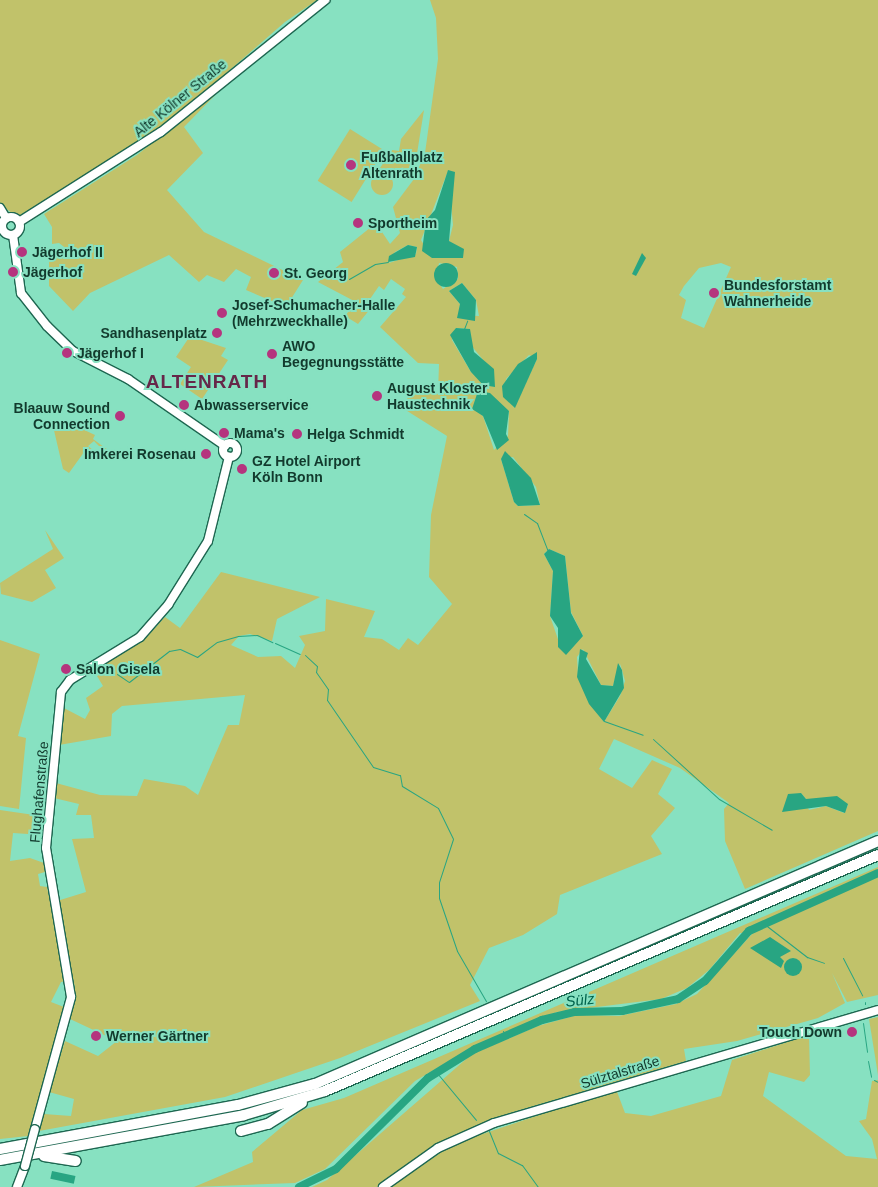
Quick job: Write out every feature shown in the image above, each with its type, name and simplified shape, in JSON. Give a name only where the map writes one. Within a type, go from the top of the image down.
[{"type":"highway","points":[[0,1149],[251,1102],[315,1084],[878,841]]},
{"type":"highway","points":[[0,1160],[244,1115],[325,1091],[878,854]]},
{"type":"highway","points":[[241,1131],[268,1124],[325,1091]]},
{"type":"highway","points":[[35,1154],[76,1161]]},
{"type":"main road","name":"Alte Kölner Straße","points":[[19,222],[161,132],[325,0]]},
{"type":"main road","points":[[0,208],[6,218],[19,222],[13,235],[1,230],[6,218]]},
{"type":"main road","name":"Flughafenstraße","points":[[13,235],[21,293],[47,326],[73,351],[124,376],[225,446],[229,457],[208,541],[168,606],[140,637],[70,680],[61,692],[46,848],[71,991],[35,1130],[18,1187]]},
{"type":"main road","name":"Sülztalstraße","points":[[382,1187],[438,1148],[494,1123],[878,1010]]},
{"type":"shaded area","points":[[0,0],[317,0],[285,22],[163,128],[17,217],[0,204]]},
{"type":"shaded area","points":[[430,0],[878,0],[878,831],[745,889],[725,841],[724,809],[729,803],[680,768],[614,739],[599,769],[632,788],[652,760],[672,769],[658,794],[675,808],[651,836],[662,854],[560,895],[557,914],[523,935],[489,948],[470,985],[480,1001],[340,1058],[225,1097],[39,1131],[44,1114],[71,1116],[74,1099],[49,1092],[65,1041],[98,1056],[117,1041],[70,1019],[75,988],[57,901],[86,892],[72,839],[94,838],[91,815],[76,815],[79,804],[54,798],[56,783],[100,795],[137,796],[144,779],[185,786],[198,795],[228,725],[239,725],[245,695],[122,706],[112,714],[111,736],[59,745],[62,707],[85,719],[90,710],[86,698],[103,686],[94,671],[145,639],[165,617],[180,628],[221,572],[320,597],[277,619],[272,641],[250,634],[239,636],[231,645],[258,657],[281,656],[295,668],[305,645],[299,636],[325,631],[326,599],[375,611],[364,637],[382,639],[399,650],[408,638],[418,645],[452,604],[429,577],[431,515],[447,436],[404,409],[411,387],[438,394],[439,364],[418,363],[380,327],[406,297],[402,294],[405,289],[391,279],[384,290],[379,286],[370,299],[375,303],[358,324],[345,316],[356,302],[318,282],[343,262],[340,252],[376,223],[390,244],[400,233],[393,207],[414,179],[425,153],[438,59],[436,18]],"holes":[[[448,171],[453,225],[449,241],[463,258],[432,258],[421,240]],[[408,245],[417,247],[416,254],[389,263],[395,252]],[[439,263],[457,267],[458,279],[443,289],[436,279]],[[721,263],[731,267],[704,328],[681,318],[686,300],[679,295],[699,268]],[[462,283],[476,300],[479,316],[459,315],[460,304],[449,291]],[[456,328],[470,329],[470,344],[489,367],[495,386],[471,372],[452,340]],[[529,355],[537,359],[514,408],[506,379]],[[478,391],[509,411],[508,436],[494,450],[483,416],[473,408]],[[513,457],[536,487],[540,505],[518,506],[514,502],[501,459]],[[549,549],[565,556],[571,612],[583,636],[562,651],[550,616],[553,571],[544,554]],[[583,649],[601,685],[613,686],[620,664],[622,670],[625,681],[620,696],[604,722],[578,675],[577,657]],[[801,793],[806,799],[848,805],[844,813],[826,806],[809,810]]]},
{"type":"shaded area","points":[[225,85],[184,127],[203,153],[167,190],[204,232],[303,280],[286,307],[246,290],[251,277],[236,269],[224,282],[207,275],[199,282],[169,255],[90,293],[73,311],[49,286],[49,256],[72,253],[59,243],[52,244],[52,227],[44,214],[137,155]]},
{"type":"shaded area","points":[[424,110],[415,166],[398,178],[380,168],[392,150],[399,151],[401,139]]},
{"type":"shaded area","name":"Fußballplatz Altenrath","points":[[350,129],[384,150],[352,202],[318,181]]},
{"type":"shaded area","points":[[448,170],[455,172],[449,241],[464,249],[463,258],[432,258],[422,251],[426,220],[435,210]]},
{"type":"shaded area","points":[[382,173],[390,176],[393,184],[390,192],[382,195],[374,192],[371,184],[374,176]]},
{"type":"shaded area","points":[[408,245],[417,247],[415,257],[388,262],[389,256]]},
{"type":"shaded area","points":[[642,253],[646,258],[636,276],[632,274]]},
{"type":"shaded area","points":[[446,263],[451,264],[457,270],[457,280],[451,286],[446,287],[441,286],[435,280],[434,275],[435,270],[441,264]]},
{"type":"shaded area","points":[[462,283],[476,300],[475,321],[457,318],[460,304],[449,291]]},
{"type":"shaded area","points":[[456,328],[470,329],[474,352],[494,369],[495,387],[483,385],[471,372],[450,335]]},
{"type":"shaded area","points":[[190,336],[226,348],[221,356],[228,360],[202,399],[180,384],[191,367],[176,357]]},
{"type":"shaded area","points":[[537,352],[537,359],[515,408],[503,397],[502,386],[518,364]]},
{"type":"shaded area","points":[[478,391],[490,393],[509,411],[506,434],[509,440],[497,450],[483,416],[472,409]]},
{"type":"shaded area","points":[[63,420],[95,435],[93,439],[108,450],[106,453],[94,441],[88,446],[103,458],[87,448],[69,473],[63,469],[53,426]]},
{"type":"shaded area","points":[[505,451],[531,478],[540,505],[518,506],[514,502],[501,459]]},
{"type":"shaded area","points":[[45,530],[64,558],[45,570],[56,588],[32,602],[1,594],[0,583],[53,549]]},
{"type":"shaded area","points":[[549,549],[565,556],[571,613],[583,636],[566,655],[558,647],[558,628],[550,616],[553,571],[544,554]]},
{"type":"shaded area","points":[[0,640],[40,654],[18,736],[26,738],[19,809],[0,806]]},
{"type":"shaded area","points":[[580,649],[588,653],[586,659],[601,685],[613,686],[618,663],[622,670],[624,688],[604,722],[589,704],[577,677]]},
{"type":"shaded area","points":[[801,793],[806,799],[837,796],[848,804],[845,813],[826,806],[782,812],[788,794]]},
{"type":"shaded area","points":[[0,810],[41,816],[43,835],[13,833],[10,861],[30,858],[44,863],[45,872],[38,874],[40,886],[47,887],[67,981],[61,982],[51,1002],[64,1007],[28,1136],[0,1139]]},
{"type":"shaded area","points":[[878,867],[878,995],[847,1002],[832,973],[845,1003],[818,1018],[737,1041],[684,1049],[686,1061],[510,1113],[447,1139],[377,1187],[312,1187],[327,1180],[472,1054],[538,1026],[577,1015],[619,1016],[676,1004],[697,994],[752,934],[740,933],[709,970],[687,988],[661,999],[557,1012],[473,1047],[415,1081],[325,1169],[295,1183],[194,1187],[253,1162],[252,1152],[302,1110],[344,1098]]},
{"type":"shaded area","points":[[770,937],[791,951],[780,957],[784,961],[781,968],[750,948]]},
{"type":"shaded area","points":[[793,958],[799,961],[802,967],[799,973],[793,976],[787,973],[784,967],[787,961]]},
{"type":"shaded area","points":[[878,1017],[878,1075],[869,1019]]},
{"type":"shaded area","points":[[809,1035],[810,1075],[804,1082],[769,1072],[763,1096],[846,1156],[877,1159],[872,1139],[859,1121],[866,1119],[872,1081],[878,1080],[878,1187],[391,1187],[453,1144],[616,1089],[625,1113],[651,1116],[721,1096],[732,1060]]},
{"type":"shaded area","points":[[52,1171],[75,1176],[74,1184],[50,1179]]},
{"type":"waterway","points":[[349,279],[375,264],[388,262]]},
{"type":"waterway","points":[[464,329],[467,321]]},
{"type":"waterway","points":[[524,514],[537,523],[548,552]]},
{"type":"waterway","points":[[117,674],[129,682],[169,651],[180,649],[197,657],[217,642],[238,636],[257,635],[272,642]]},
{"type":"waterway","points":[[275,643],[300,654]]},
{"type":"waterway","points":[[305,655],[317,666],[316,672],[328,689],[327,700],[373,767],[400,775],[402,786],[438,808],[453,839],[439,882],[439,898],[457,951],[486,1001]]},
{"type":"waterway","points":[[604,721],[643,735]]},
{"type":"waterway","points":[[653,739],[719,799],[772,830]]},
{"type":"waterway","name":"Sülz","points":[[299,1187],[336,1169],[428,1078],[475,1049],[542,1020],[575,1012],[622,1011],[678,999],[705,981],[749,931],[878,873]]},
{"type":"waterway","points":[[763,923],[807,957],[824,963]]},
{"type":"waterway","points":[[843,958],[862,995]]},
{"type":"waterway","points":[[863,1023],[867,1052]]},
{"type":"waterway","name":"Sülz","points":[[503,1031],[505,1036]]},
{"type":"waterway","points":[[868,1061],[871,1077]]},
{"type":"waterway","points":[[437,1073],[476,1120]]},
{"type":"waterway","points":[[874,1080],[878,1082]]},
{"type":"waterway","points":[[489,1131],[498,1153],[522,1165],[538,1187]]},
{"type":"place","name":"Fußballplatz Altenrath","points":[[351,165]]},
{"type":"place","name":"Sportheim","points":[[358,223]]},
{"type":"place","name":"Jägerhof II","points":[[22,252]]},
{"type":"place","name":"Jägerhof","points":[[13,272]]},
{"type":"place","name":"St. Georg","points":[[274,273]]},
{"type":"place","name":"Bundesforstamt Wahnerheide","points":[[714,293]]},
{"type":"place","name":"Josef-Schumacher-Halle (Mehrzweckhalle)","points":[[222,313]]},
{"type":"place","name":"Sandhasenplatz","points":[[217,333]]},
{"type":"place","name":"Jägerhof I","points":[[67,353]]},
{"type":"place","name":"AWO Begegnungsstätte","points":[[272,354]]},
{"type":"place","name":"August Kloster Haustechnik","points":[[377,396]]},
{"type":"place","name":"Abwasserservice","points":[[184,405]]},
{"type":"place","name":"Blaauw Sound Connection","points":[[120,416]]},
{"type":"place","name":"Mama's","points":[[224,433]]},
{"type":"place","name":"Helga Schmidt","points":[[297,434]]},
{"type":"place","name":"Imkerei Rosenau","points":[[206,454]]},
{"type":"place","name":"GZ Hotel Airport Köln Bonn","points":[[242,469]]},
{"type":"place","name":"Salon Gisela","points":[[66,669]]},
{"type":"place","name":"Touch Down","points":[[852,1032]]},
{"type":"place","name":"Werner Gärtner","points":[[96,1036]]},
{"type":"district","name":"ALTENRATH","points":[[207,382]]}]
